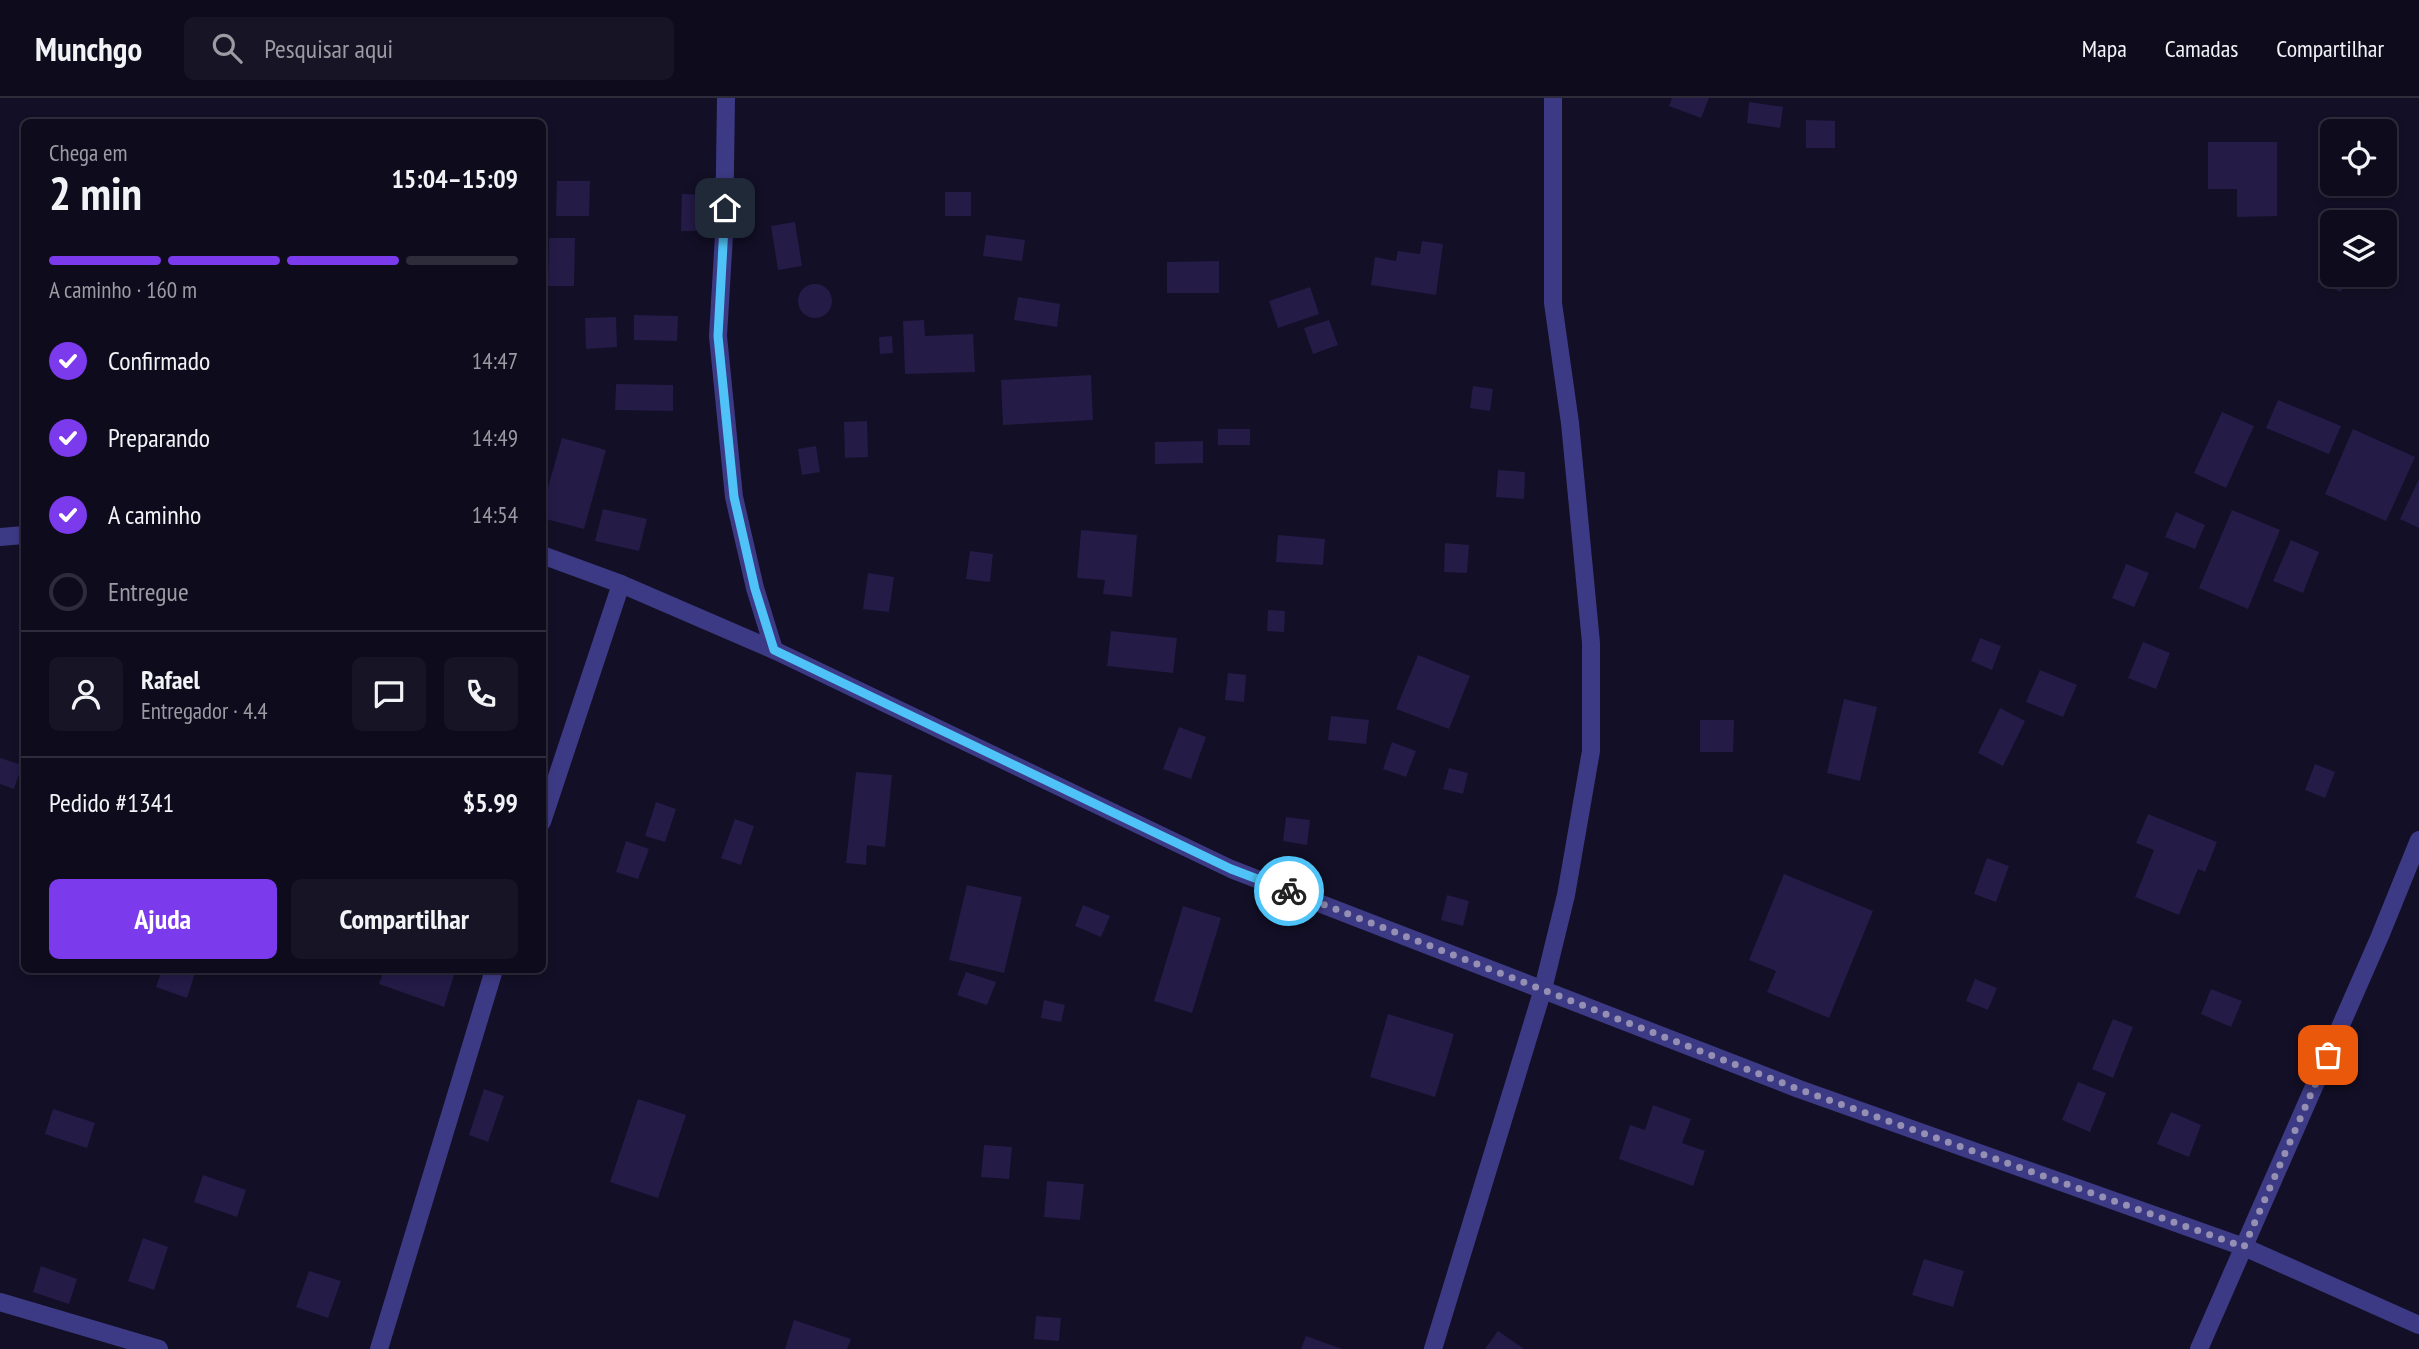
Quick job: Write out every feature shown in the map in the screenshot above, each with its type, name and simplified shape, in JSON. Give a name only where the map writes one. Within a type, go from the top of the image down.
[{"type":"street","points":[[726,98],[724,236],[718,336],[734,497],[755,589],[774,650]]},
{"type":"street","points":[[1433,1349],[1543,989],[1566,895],[1591,751],[1591,643],[1570,423],[1553,303],[1553,98]]},
{"type":"street","points":[[0,537],[21,535]]},
{"type":"street","points":[[546,556],[621,584],[774,650],[1231,869],[1798,1089],[2244,1247],[2419,1325]]},
{"type":"street","points":[[546,810],[621,584]]},
{"type":"street","points":[[2199,1349],[2380,936],[2419,840]]},
{"type":"street","points":[[379,1349],[493,973]]},
{"type":"street","points":[[0,1301],[159,1349]]},
{"type":"building","points":[[1672,98],[1709,98],[1701,118],[1669,106]]},
{"type":"building","points":[[1749,102],[1783,107],[1780,128],[1747,123]]},
{"type":"building","points":[[1806,120],[1835,121],[1835,148],[1806,148]]},
{"type":"building","points":[[2208,142],[2277,142],[2277,216],[2237,217],[2237,189],[2208,189]]},
{"type":"building","points":[[557,181],[590,181],[589,216],[556,216]]},
{"type":"building","points":[[945,192],[971,192],[971,216],[945,216]]},
{"type":"building","points":[[682,194],[713,195],[712,231],[681,231]]},
{"type":"building","points":[[795,222],[802,266],[778,270],[771,226]]},
{"type":"building","points":[[986,235],[1025,240],[1022,261],[983,256]]},
{"type":"building","points":[[549,238],[575,238],[574,286],[548,286]]},
{"type":"building","points":[[1422,241],[1443,244],[1436,295],[1371,285],[1375,257],[1396,261],[1398,251],[1420,254]]},
{"type":"building","points":[[1219,261],[1219,293],[1167,293],[1167,262]]},
{"type":"building","points":[[815,284],[827,289],[832,301],[827,313],[815,318],[803,313],[798,301],[803,289]]},
{"type":"building","points":[[1310,287],[1319,314],[1278,328],[1269,301]]},
{"type":"building","points":[[2329,287],[2343,287],[2341,292]]},
{"type":"building","points":[[1018,297],[1060,304],[1057,327],[1014,320]]},
{"type":"building","points":[[634,315],[678,316],[677,341],[634,340]]},
{"type":"building","points":[[616,317],[617,347],[586,349],[585,318]]},
{"type":"building","points":[[924,320],[925,336],[973,334],[975,372],[905,374],[903,321]]},
{"type":"building","points":[[1329,320],[1338,345],[1313,354],[1304,328]]},
{"type":"building","points":[[892,336],[893,353],[880,354],[879,337]]},
{"type":"building","points":[[1091,375],[1093,420],[1003,425],[1001,380]]},
{"type":"building","points":[[616,384],[673,385],[673,411],[615,410]]},
{"type":"building","points":[[1473,386],[1493,389],[1490,411],[1470,408]]},
{"type":"building","points":[[2278,400],[2341,426],[2329,454],[2266,428]]},
{"type":"building","points":[[2222,412],[2254,426],[2226,488],[2194,473]]},
{"type":"building","points":[[867,421],[868,457],[845,458],[844,422]]},
{"type":"building","points":[[1218,429],[1250,429],[1250,445],[1218,445]]},
{"type":"building","points":[[2353,429],[2415,457],[2386,521],[2325,494]]},
{"type":"building","points":[[562,438],[606,450],[584,529],[546,519],[546,494]]},
{"type":"building","points":[[1203,441],[1203,463],[1155,464],[1155,442]]},
{"type":"building","points":[[816,446],[820,472],[802,475],[798,449]]},
{"type":"building","points":[[1498,470],[1525,472],[1524,499],[1496,497]]},
{"type":"building","points":[[2419,479],[2419,528],[2400,519]]},
{"type":"building","points":[[603,509],[647,519],[639,551],[595,541]]},
{"type":"building","points":[[2232,510],[2280,530],[2248,609],[2199,588]]},
{"type":"building","points":[[2176,512],[2205,525],[2195,549],[2165,537]]},
{"type":"building","points":[[1081,530],[1137,535],[1132,597],[1103,594],[1105,580],[1077,578]]},
{"type":"building","points":[[1278,535],[1325,539],[1323,565],[1276,562]]},
{"type":"building","points":[[2291,540],[2319,552],[2303,593],[2273,581]]},
{"type":"building","points":[[1445,543],[1469,545],[1467,573],[1444,572]]},
{"type":"building","points":[[970,551],[993,554],[990,582],[966,579]]},
{"type":"building","points":[[2126,564],[2149,573],[2134,607],[2112,598]]},
{"type":"building","points":[[868,573],[894,577],[889,612],[863,609]]},
{"type":"building","points":[[1268,610],[1285,611],[1284,632],[1267,631]]},
{"type":"building","points":[[1111,631],[1177,638],[1173,673],[1107,666]]},
{"type":"building","points":[[1980,638],[2001,646],[1992,670],[1971,661]]},
{"type":"building","points":[[2143,642],[2170,653],[2156,689],[2128,678]]},
{"type":"building","points":[[1418,655],[1470,676],[1449,729],[1396,709]]},
{"type":"building","points":[[2040,670],[2077,685],[2063,717],[2026,702]]},
{"type":"building","points":[[1228,673],[1246,675],[1244,702],[1225,700]]},
{"type":"building","points":[[1844,699],[1877,707],[1860,781],[1827,773]]},
{"type":"building","points":[[2000,708],[2025,721],[2003,766],[1978,753]]},
{"type":"building","points":[[1331,716],[1369,720],[1366,744],[1328,740]]},
{"type":"building","points":[[1700,720],[1734,720],[1733,752],[1700,752]]},
{"type":"building","points":[[1179,727],[1206,737],[1191,779],[1163,769]]},
{"type":"building","points":[[1392,742],[1416,751],[1406,777],[1383,769]]},
{"type":"building","points":[[0,758],[21,765],[14,789],[0,784]]},
{"type":"building","points":[[2315,764],[2335,772],[2325,798],[2305,790]]},
{"type":"building","points":[[1449,768],[1468,773],[1463,794],[1443,789]]},
{"type":"building","points":[[856,772],[892,775],[885,847],[867,845],[866,865],[846,863]]},
{"type":"building","points":[[656,802],[676,809],[665,842],[645,836]]},
{"type":"building","points":[[2148,814],[2217,842],[2205,872],[2198,869],[2179,915],[2135,897],[2154,850],[2136,843]]},
{"type":"building","points":[[1286,817],[1310,820],[1307,845],[1283,841]]},
{"type":"building","points":[[735,819],[754,826],[741,865],[721,858]]},
{"type":"building","points":[[626,841],[649,849],[638,879],[616,872]]},
{"type":"building","points":[[1987,858],[2009,866],[1996,902],[1974,894]]},
{"type":"building","points":[[1784,874],[1873,911],[1829,1018],[1767,992],[1776,971],[1749,960]]},
{"type":"building","points":[[967,885],[1022,897],[1004,973],[949,960]]},
{"type":"building","points":[[1447,895],[1469,901],[1463,926],[1441,920]]},
{"type":"building","points":[[1083,905],[1110,916],[1101,937],[1075,926]]},
{"type":"building","points":[[1183,906],[1221,918],[1192,1013],[1154,1001]]},
{"type":"building","points":[[966,972],[996,982],[987,1005],[957,995]]},
{"type":"building","points":[[161,973],[195,973],[187,998],[156,987]]},
{"type":"building","points":[[383,973],[455,973],[444,1007],[379,984]]},
{"type":"building","points":[[1975,979],[1997,988],[1988,1010],[1966,1001]]},
{"type":"building","points":[[2211,989],[2242,1001],[2231,1027],[2201,1014]]},
{"type":"building","points":[[1044,1000],[1065,1005],[1061,1022],[1041,1018]]},
{"type":"building","points":[[1388,1014],[1454,1034],[1435,1097],[1370,1077]]},
{"type":"building","points":[[2113,1019],[2133,1027],[2113,1078],[2092,1069]]},
{"type":"building","points":[[2078,1082],[2106,1093],[2090,1132],[2062,1120]]},
{"type":"building","points":[[484,1089],[504,1096],[488,1142],[469,1135]]},
{"type":"building","points":[[638,1099],[686,1115],[658,1198],[610,1182]]},
{"type":"building","points":[[1653,1105],[1691,1119],[1682,1143],[1705,1151],[1693,1186],[1619,1159],[1630,1125],[1645,1130]]},
{"type":"building","points":[[53,1109],[95,1123],[87,1148],[45,1134]]},
{"type":"building","points":[[2171,1112],[2201,1125],[2189,1157],[2157,1144]]},
{"type":"building","points":[[984,1145],[1012,1147],[1009,1179],[981,1177]]},
{"type":"building","points":[[203,1175],[246,1190],[237,1217],[194,1202]]},
{"type":"building","points":[[1047,1181],[1084,1184],[1080,1220],[1044,1217]]},
{"type":"building","points":[[143,1238],[168,1247],[154,1290],[128,1281]]},
{"type":"building","points":[[1924,1259],[1964,1271],[1953,1307],[1912,1295]]},
{"type":"building","points":[[41,1266],[77,1279],[69,1304],[33,1292]]},
{"type":"building","points":[[309,1271],[341,1281],[328,1318],[296,1307]]},
{"type":"building","points":[[1036,1316],[1061,1318],[1059,1341],[1034,1339]]},
{"type":"building","points":[[794,1320],[851,1339],[847,1349],[785,1349]]},
{"type":"building","points":[[1498,1331],[1524,1349],[1485,1349]]},
{"type":"building","points":[[1306,1336],[1342,1349],[1301,1349]]},
{"type":"way so far","points":[[1289,891],[1798,1089],[2244,1247],[2328,1055]]},
{"type":"route","points":[[725,208],[718,336],[734,497],[755,589],[774,650],[1231,869],[1289,891]]}]
